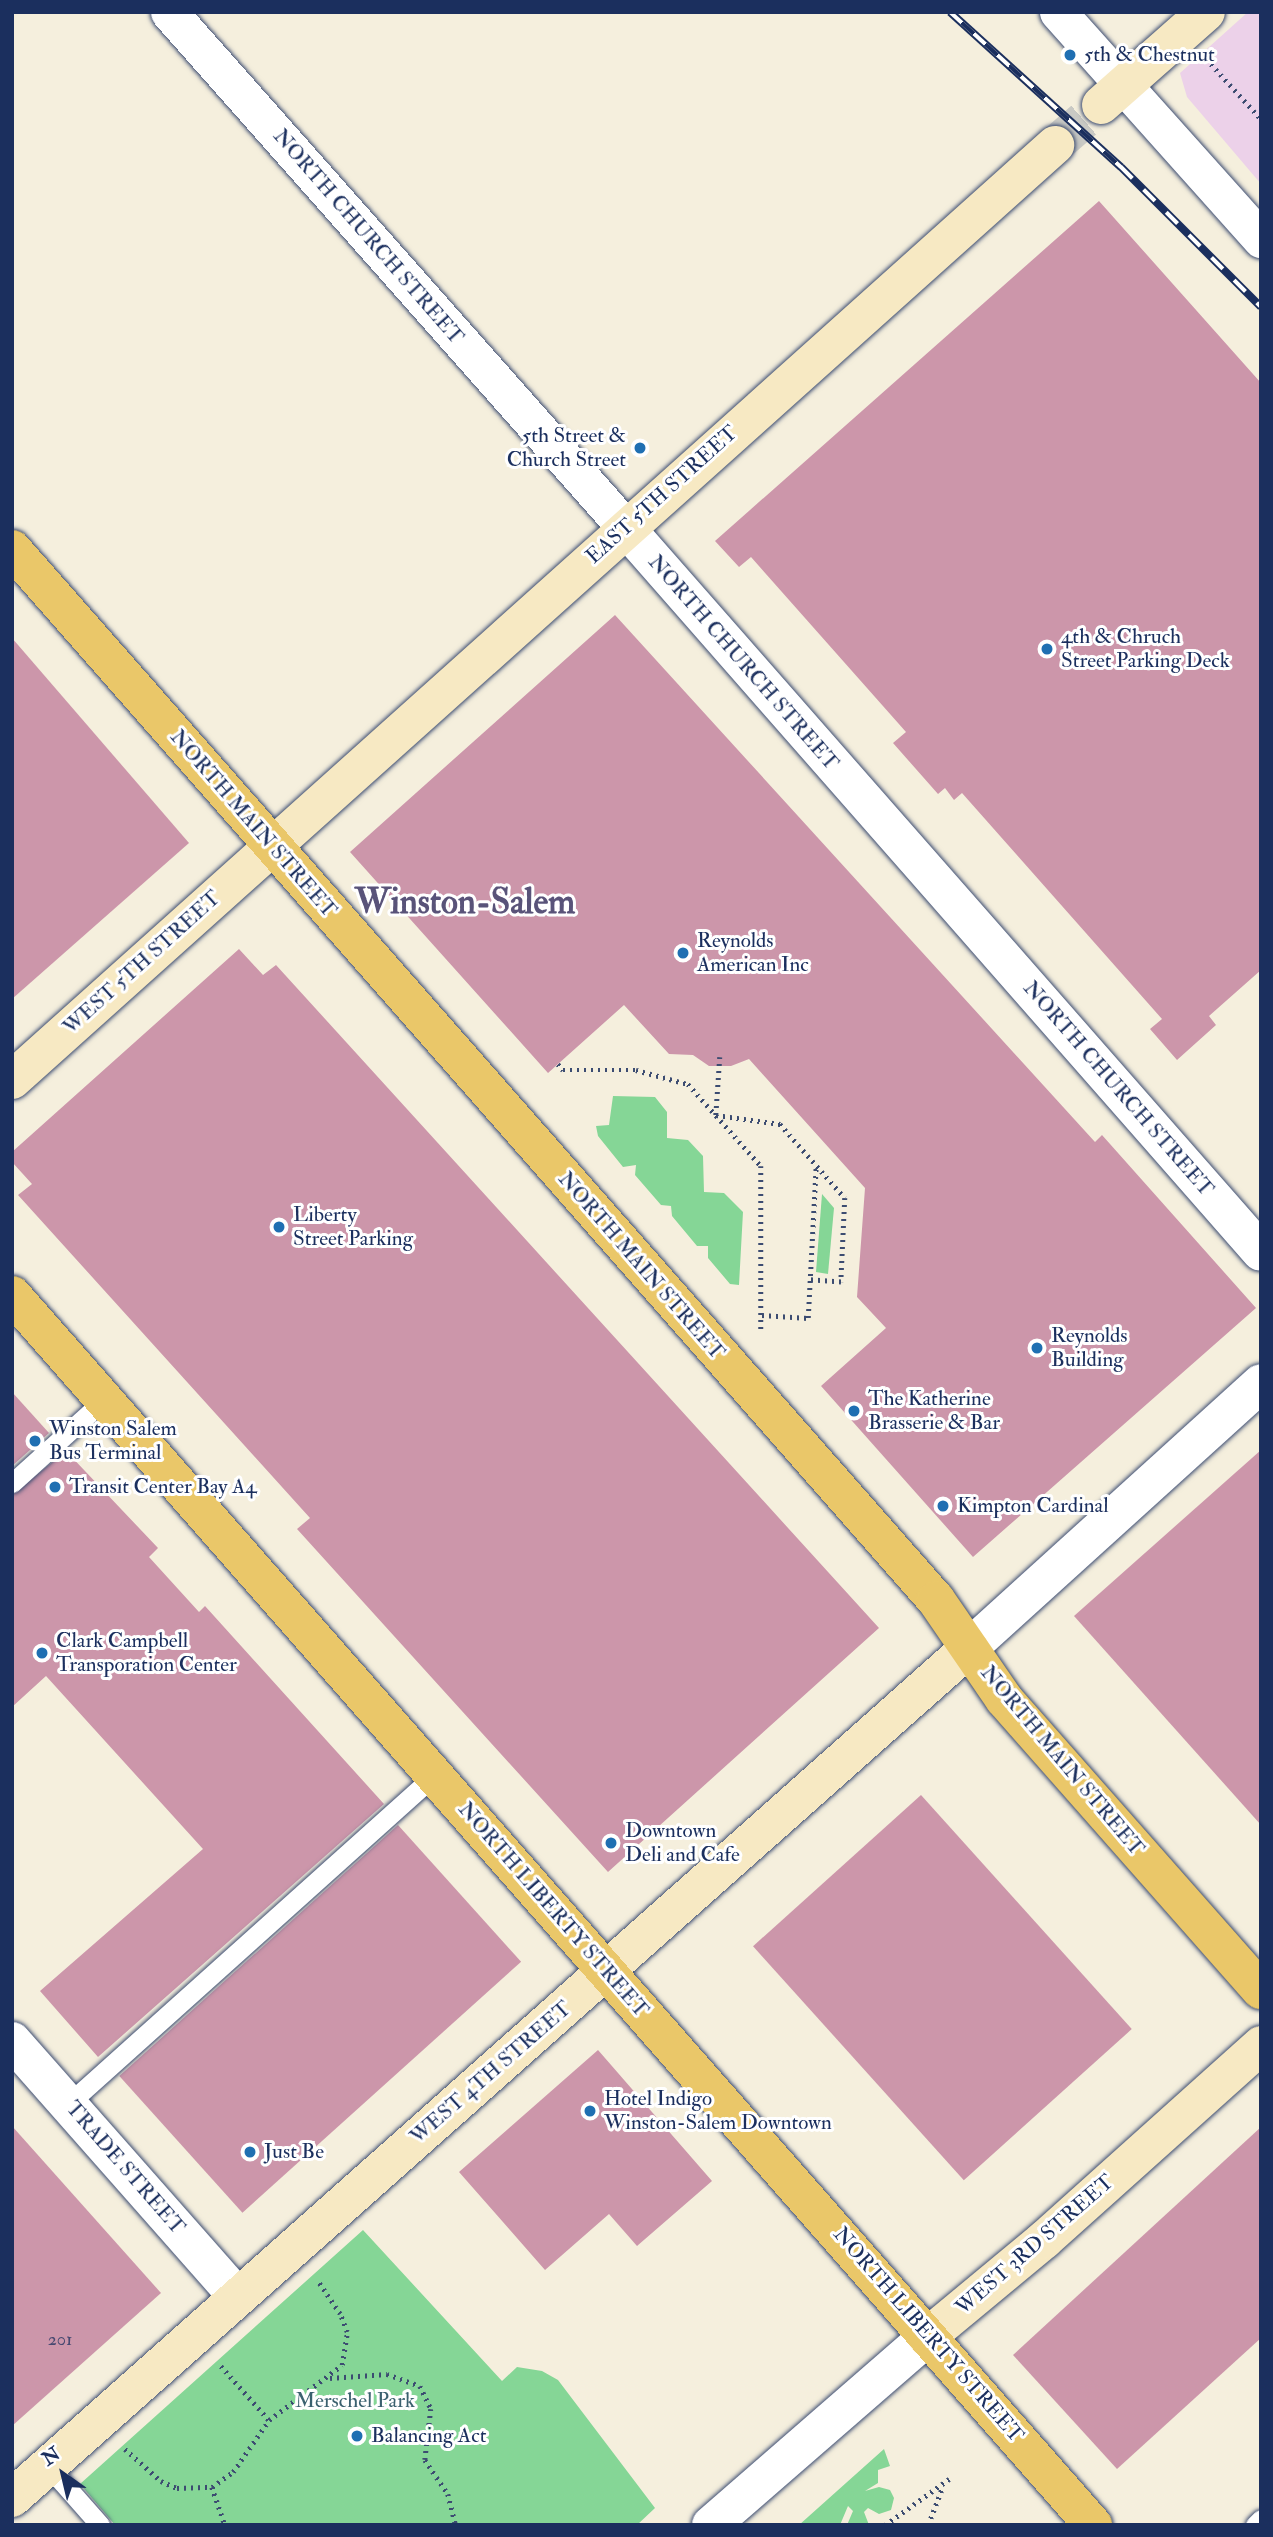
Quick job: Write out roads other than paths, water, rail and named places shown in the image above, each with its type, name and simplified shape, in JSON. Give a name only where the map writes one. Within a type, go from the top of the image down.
[{"type":"main road","points":[[1111,95],[1206,12]]},
{"type":"main road","name":"EAST 5TH STREET","points":[[272,847],[625,527],[1055,145]]},
{"type":"main road","name":"NORTH MAIN STREET","points":[[12,548],[936,1600],[1004,1699],[1261,1990]]},
{"type":"main road","name":"WEST 5TH STREET","points":[[12,1080],[272,847]]},
{"type":"main road","name":"NORTH LIBERTY STREET","points":[[15,1303],[104,1400],[608,1971],[1093,2525]]},
{"type":"main road","name":"WEST 4TH STREET","points":[[12,2498],[969,1648]]},
{"type":"main road","name":"WEST 3RD STREET","points":[[927,2337],[1044,2240],[1261,2045]]},
{"type":"street","name":"NORTH CHURCH STREET","points":[[169,12],[1261,1252]]},
{"type":"street","points":[[1058,12],[1111,95],[1261,239]]},
{"type":"street","points":[[969,1648],[1261,1383]]},
{"type":"street","name":"TRADE STREET","points":[[12,2041],[237,2296]]},
{"type":"street","name":"WEST 3RD STREET","points":[[711,2525],[927,2337]]},
{"type":"lane","points":[[12,1483],[104,1400]]},
{"type":"lane","points":[[68,2104],[434,1776]]},
{"type":"lane","points":[[47,2466],[100,2525]]},
{"type":"lane","points":[[1255,2525],[1261,2519]]},
{"type":"tunnel","points":[[1055,145],[1101,105]]},
{"type":"railway","points":[[950,12],[1121,167],[1261,307]]},
{"type":"place","name":"5th & Chestnut","points":[[1070,55]]},
{"type":"place","name":"5th Street & Church Street","points":[[640,448]]},
{"type":"place","name":"4th & Chruch Street Parking Deck","points":[[1047,649]]},
{"type":"place","name":"Reynolds American Inc","points":[[683,953]]},
{"type":"place","name":"Liberty Street Parking","points":[[279,1227]]},
{"type":"place","name":"Reynolds Building","points":[[1037,1348]]},
{"type":"place","name":"The Katherine Brasserie & Bar","points":[[854,1411]]},
{"type":"place","name":"Winston Salem Bus Terminal","points":[[35,1441]]},
{"type":"place","name":"Transit Center Bay A4","points":[[55,1487]]},
{"type":"place","name":"Kimpton Cardinal","points":[[943,1506]]},
{"type":"place","name":"Clark Campbell Transporation Center","points":[[42,1653]]},
{"type":"place","name":"Downtown Deli and Cafe","points":[[611,1843]]},
{"type":"place","name":"Hotel Indigo Winston-Salem Downtown","points":[[590,2111]]},
{"type":"place","name":"Just Be","points":[[250,2152]]},
{"type":"place","name":"Balancing Act","points":[[357,2436]]},
{"type":"district","name":"Winston-Salem","points":[[465,902]]},
{"type":"park label","name":"Merschel Park","points":[[355,2401]]}]
